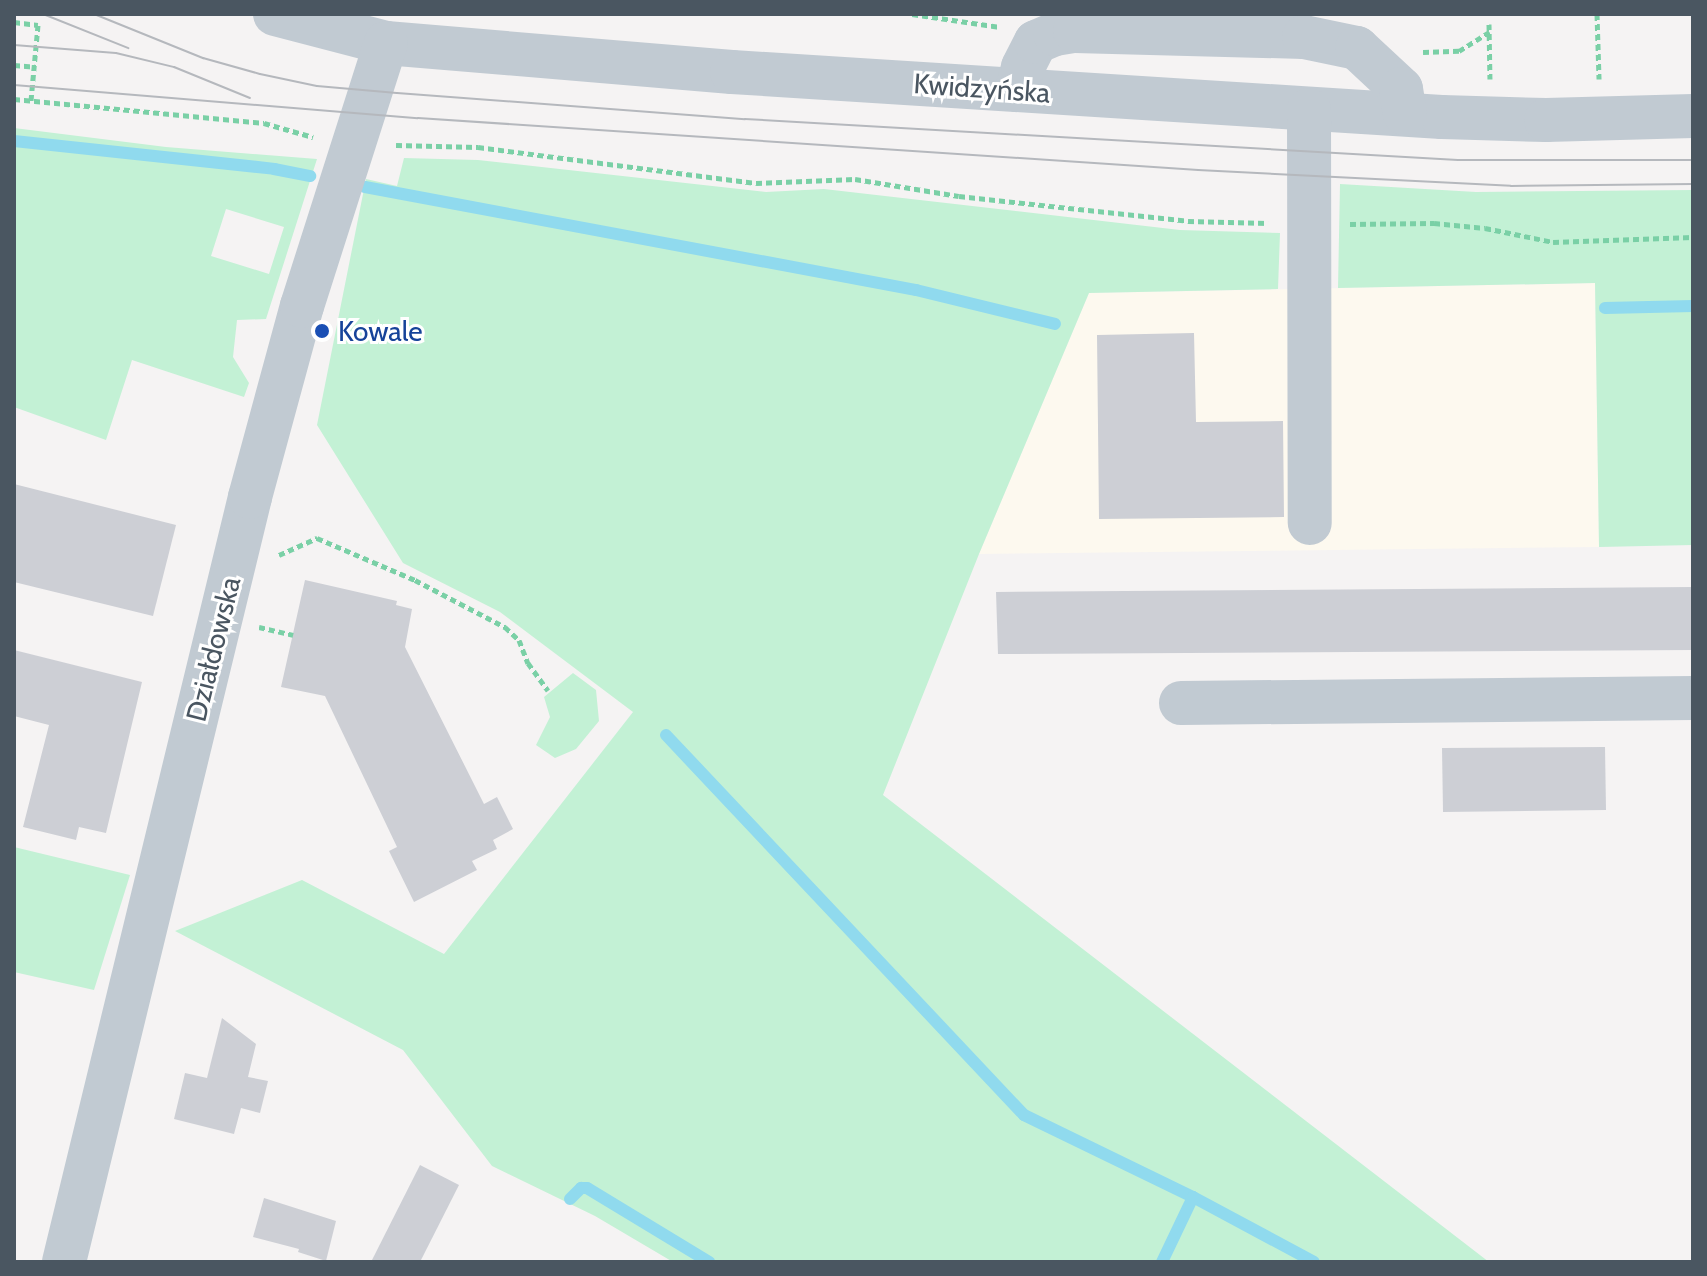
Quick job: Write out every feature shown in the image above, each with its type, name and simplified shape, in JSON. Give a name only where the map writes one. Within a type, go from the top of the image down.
[{"type":"street","name":"Kwidzyńska","points":[[275,14],[386,43],[557,59],[1309,110],[1546,120],[1693,116]]},
{"type":"street","points":[[1017,90],[1023,67],[1036,42],[1075,31],[1304,37],[1357,48],[1401,89],[1405,114]]},
{"type":"street","name":"Działdowska","points":[[64,1262],[250,497],[302,306],[386,43]]},
{"type":"street","points":[[1309,110],[1310,523]]},
{"type":"street","points":[[1181,703],[1693,698]]},
{"type":"path","points":[[912,14],[1021,30],[1036,42]]},
{"type":"path","points":[[1597,14],[1599,92]]},
{"type":"path","points":[[14,22],[38,25],[31,101]]},
{"type":"path","points":[[1489,24],[1490,94]]},
{"type":"path","points":[[1374,63],[1390,52],[1459,51],[1489,32]]},
{"type":"path","points":[[14,65],[35,67]]},
{"type":"path","points":[[14,99],[264,123],[319,139]]},
{"type":"path","points":[[383,146],[478,147],[756,183],[855,179],[959,196],[1188,221],[1434,223],[1485,228],[1553,242],[1693,237]]},
{"type":"path","points":[[270,558],[317,538],[415,580],[505,627],[519,640],[528,663],[548,691]]},
{"type":"path","points":[[254,626],[293,635]]},
{"type":"shaded area","points":[[1595,283],[1599,547],[979,554],[1089,293]]},
{"type":"green space","points":[[14,128],[166,147],[317,159],[266,319],[237,320],[233,357],[249,383],[244,397],[132,360],[106,440],[14,407]],"holes":[[[226,209],[284,227],[269,274],[211,256]]]},
{"type":"green space","points":[[404,158],[478,160],[766,192],[824,189],[1180,230],[1280,233],[1278,289],[1089,293],[979,554],[883,795],[1489,1262],[673,1262],[595,1216],[492,1166],[403,1050],[175,931],[302,880],[444,954],[633,712],[500,612],[403,563],[317,425],[366,179],[397,186]]},
{"type":"green space","points":[[1340,184],[1476,192],[1693,190],[1693,545],[1599,547],[1595,283],[1338,288]]},
{"type":"green space","points":[[573,673],[596,690],[599,721],[576,749],[555,758],[536,745],[550,717],[544,697]]},
{"type":"green space","points":[[14,847],[130,875],[94,990],[14,972]]},
{"type":"building","points":[[1194,333],[1196,422],[1283,421],[1284,517],[1099,519],[1097,335]]},
{"type":"building","points":[[14,484],[176,525],[153,616],[14,582]]},
{"type":"building","points":[[305,580],[397,601],[396,605],[412,609],[405,647],[484,804],[497,797],[513,829],[493,840],[497,849],[472,861],[477,870],[414,902],[389,851],[397,847],[325,696],[281,687]]},
{"type":"building","points":[[1693,587],[1693,650],[998,654],[996,592]]},
{"type":"building","points":[[14,650],[142,682],[106,833],[79,827],[76,840],[23,827],[49,725],[14,716]]},
{"type":"building","points":[[1605,747],[1606,810],[1443,812],[1442,748]]},
{"type":"building","points":[[222,1018],[256,1044],[248,1077],[268,1081],[260,1113],[241,1108],[234,1134],[174,1119],[185,1073],[207,1078]]},
{"type":"building","points":[[420,1165],[459,1185],[420,1262],[371,1262]]},
{"type":"building","points":[[264,1198],[336,1221],[326,1261],[298,1252],[299,1249],[253,1237]]},
{"type":"waterway","points":[[14,141],[274,169],[310,176]]},
{"type":"waterway","points":[[365,187],[916,290],[1055,324]]},
{"type":"waterway","points":[[1605,308],[1693,306]]},
{"type":"waterway","points":[[666,735],[1024,1115],[1193,1197],[1314,1262]]},
{"type":"waterway","points":[[570,1199],[581,1188],[587,1188],[709,1262]]},
{"type":"waterway","points":[[1162,1262],[1193,1197]]},
{"type":"tram line","points":[[43,14],[128,48]]},
{"type":"tram line","points":[[94,14],[203,58],[317,86],[745,119],[1458,160],[1693,160]]},
{"type":"tram line","points":[[14,45],[116,53],[174,67],[250,98]]},
{"type":"tram line","points":[[14,85],[418,118],[1198,170],[1511,186],[1693,184]]},
{"type":"place","name":"Kowale","points":[[322,331]]}]
